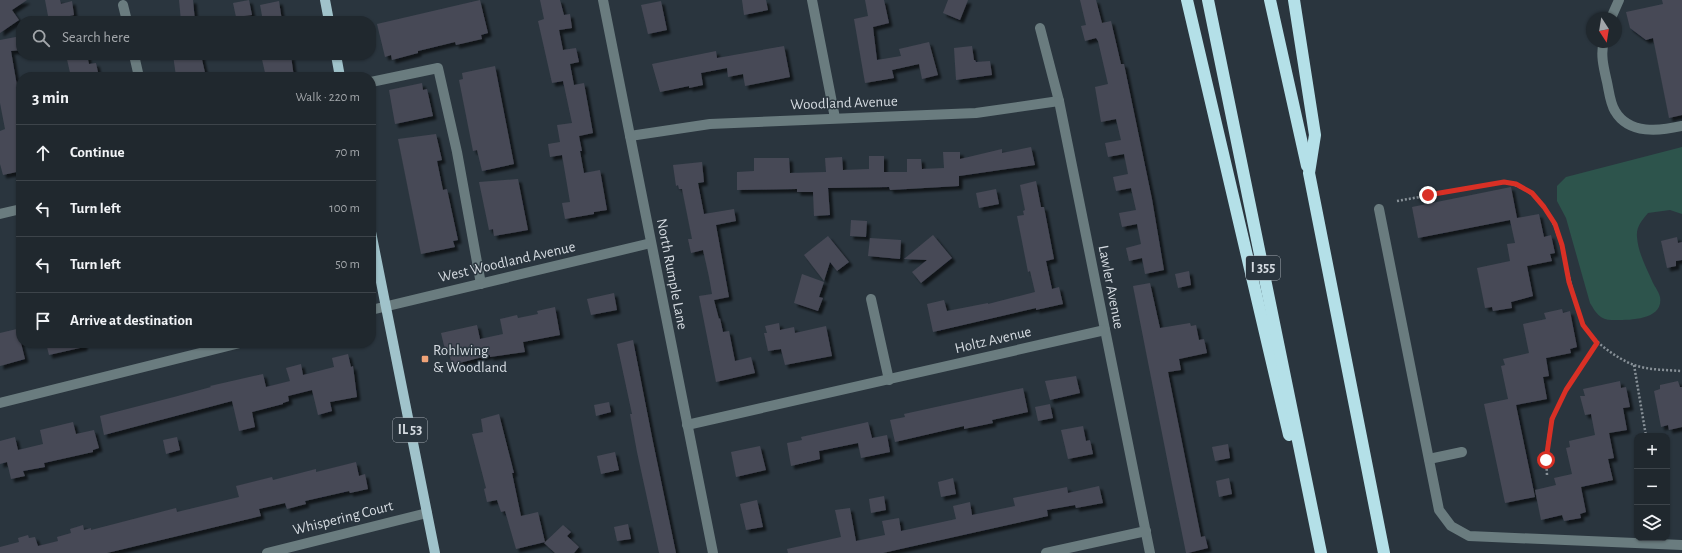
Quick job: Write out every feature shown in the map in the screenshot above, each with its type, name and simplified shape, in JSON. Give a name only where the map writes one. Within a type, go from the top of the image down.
[{"type":"highway","points":[[1187,0],[1235,210],[1265,328],[1294,460],[1318,536]]},
{"type":"highway","name":"I 355","points":[[1208,0],[1321,553]]},
{"type":"highway","points":[[1270,0],[1309,173],[1384,553]]},
{"type":"highway","points":[[1294,0],[1315,135],[1309,173]]},
{"type":"main road","points":[[325,0],[328,16]]},
{"type":"main road","points":[[337,60],[339,72]]},
{"type":"main road","name":"IL 53","points":[[376,257],[435,553]]},
{"type":"street","name":"North Rumple Lane","points":[[603,0],[713,553]]},
{"type":"street","points":[[812,0],[835,118]]},
{"type":"street","points":[[1613,12],[1619,0]]},
{"type":"street","points":[[123,6],[126,16]]},
{"type":"street","name":"Lawler Avenue","points":[[1040,28],[1059,101],[1150,553]]},
{"type":"street","points":[[1604,48],[1604,67],[1615,112],[1628,124],[1644,130],[1663,130],[1682,126]]},
{"type":"street","points":[[135,60],[138,72]]},
{"type":"street","points":[[376,81],[438,68],[457,152],[481,284]]},
{"type":"street","name":"Woodland Avenue","points":[[630,136],[710,124],[976,113],[1059,101]]},
{"type":"street","points":[[1379,209],[1440,510],[1451,526],[1470,536],[1682,545]]},
{"type":"street","points":[[0,214],[16,210]]},
{"type":"street","name":"West Woodland Avenue","points":[[376,309],[651,243]]},
{"type":"street","points":[[871,299],[889,380]]},
{"type":"street","name":"Holtz Avenue","points":[[688,425],[1105,330]]},
{"type":"street","points":[[0,403],[220,348]]},
{"type":"street","points":[[1429,459],[1462,452]]},
{"type":"street","name":"Whispering Court","points":[[267,553],[427,513]]},
{"type":"street","points":[[1046,553],[1146,531]]},
{"type":"path","points":[[1397,201],[1504,182],[1516,184],[1532,193],[1544,207],[1555,224],[1562,245],[1569,282],[1583,325],[1597,343],[1634,365],[1682,371]]},
{"type":"path","points":[[1547,475],[1546,453],[1552,419],[1566,390],[1597,343]]},
{"type":"path","points":[[1634,365],[1645,433]]},
{"type":"shaded area","points":[[1682,147],[1682,214],[1670,210],[1648,213],[1637,230],[1641,255],[1658,291],[1660,305],[1651,315],[1643,318],[1626,320],[1604,319],[1596,313],[1590,303],[1566,218],[1557,201],[1557,186],[1566,177]]},
{"type":"building","points":[[0,0],[27,0],[12,10],[16,16],[16,22],[0,33]]},
{"type":"building","points":[[45,0],[60,0],[61,4],[72,1],[74,15],[48,16]]},
{"type":"building","points":[[179,0],[193,0],[195,16],[181,16]]},
{"type":"building","points":[[249,0],[252,15],[236,16],[233,3]]},
{"type":"building","points":[[480,0],[488,33],[481,35],[482,39],[456,45],[455,42],[418,51],[418,53],[392,60],[391,55],[385,57],[377,24]]},
{"type":"building","points":[[540,0],[560,0],[564,15],[570,14],[572,28],[559,30],[563,50],[576,48],[579,62],[570,64],[574,85],[584,83],[593,133],[579,136],[584,173],[600,170],[607,210],[594,212],[594,214],[565,219],[562,203],[570,202],[562,155],[550,157],[548,144],[560,142],[557,125],[572,123],[563,81],[552,83],[538,21],[544,19]]},
{"type":"building","points":[[742,0],[766,0],[768,10],[744,15]]},
{"type":"building","points":[[865,0],[884,0],[889,23],[873,27],[877,60],[901,56],[899,49],[929,42],[938,75],[922,79],[919,64],[892,70],[894,78],[865,83],[854,19],[868,16]]},
{"type":"building","points":[[948,0],[968,0],[960,20],[943,13]]},
{"type":"building","points":[[1080,0],[1096,0],[1102,23],[1111,21],[1121,64],[1124,64],[1152,199],[1164,270],[1145,274],[1142,258],[1129,261],[1126,248],[1141,244],[1137,224],[1122,227],[1119,213],[1136,210],[1131,188],[1116,191],[1113,177],[1128,174],[1124,154],[1108,157],[1105,143],[1121,140],[1116,119],[1101,122],[1095,87],[1108,84],[1098,41],[1096,38],[1085,41],[1081,26],[1086,25]]},
{"type":"building","points":[[1662,0],[1682,0],[1682,115],[1669,118],[1653,38],[1646,40],[1630,28],[1626,12],[1663,4]]},
{"type":"building","points":[[279,1],[281,16],[262,16],[260,5]]},
{"type":"building","points":[[661,1],[667,30],[648,34],[641,5]]},
{"type":"building","points":[[16,37],[16,50],[11,51],[16,80],[16,172],[3,175],[0,164],[0,131],[5,129],[0,103],[0,40]]},
{"type":"building","points":[[784,46],[790,77],[745,86],[743,74],[728,77],[727,68],[701,73],[703,85],[689,88],[689,86],[660,92],[652,64],[716,51],[717,58]]},
{"type":"building","points":[[972,46],[974,60],[976,62],[990,61],[992,75],[956,80],[954,48]]},
{"type":"building","points":[[67,60],[88,60],[89,64],[96,63],[98,72],[70,72]]},
{"type":"building","points":[[174,60],[202,60],[205,72],[175,72]]},
{"type":"building","points":[[262,60],[292,60],[293,72],[265,72]]},
{"type":"building","points":[[495,66],[514,164],[482,171],[477,150],[473,151],[459,80],[463,79],[462,73]]},
{"type":"building","points":[[422,83],[423,90],[427,89],[433,116],[395,124],[389,90]]},
{"type":"building","points":[[436,134],[442,160],[437,161],[443,190],[447,189],[458,240],[453,241],[455,247],[421,254],[398,139]]},
{"type":"building","points":[[1031,147],[1035,165],[959,176],[959,186],[890,190],[889,187],[828,188],[830,215],[814,216],[813,192],[797,192],[797,189],[737,190],[737,172],[754,171],[754,158],[789,158],[790,173],[826,172],[825,158],[842,157],[843,170],[869,169],[869,156],[884,156],[884,172],[907,172],[907,159],[921,159],[922,169],[944,168],[943,152],[960,152],[960,159],[1002,149],[1002,153]]},
{"type":"building","points":[[702,162],[704,182],[698,183],[704,214],[734,209],[736,221],[716,225],[729,297],[714,300],[723,332],[729,331],[735,361],[751,357],[755,373],[716,382],[699,296],[712,294],[709,277],[703,250],[691,253],[688,239],[692,239],[682,189],[679,189],[678,185],[676,186],[673,165]]},
{"type":"building","points":[[518,179],[528,230],[494,236],[493,229],[489,230],[479,182]]},
{"type":"building","points":[[1036,181],[1041,207],[1044,207],[1054,259],[1046,261],[1052,289],[1059,287],[1063,304],[1036,310],[1036,308],[933,332],[927,304],[944,300],[947,311],[988,304],[1035,292],[1030,271],[1028,272],[1017,216],[1024,215],[1023,211],[1025,210],[1020,185]]},
{"type":"building","points":[[1511,187],[1517,218],[1539,214],[1544,237],[1551,235],[1555,253],[1550,254],[1552,261],[1527,266],[1533,296],[1511,302],[1512,308],[1493,311],[1492,307],[1485,308],[1477,268],[1510,261],[1507,244],[1515,243],[1510,220],[1418,238],[1412,207]]},
{"type":"building","points":[[996,189],[999,204],[979,208],[976,193]]},
{"type":"building","points":[[851,220],[867,221],[866,237],[850,236]]},
{"type":"building","points":[[933,235],[952,258],[921,283],[912,272],[927,260],[904,259]]},
{"type":"building","points":[[828,236],[849,262],[837,271],[830,262],[824,281],[804,255]]},
{"type":"building","points":[[1677,237],[1678,243],[1682,242],[1682,260],[1676,261],[1676,266],[1667,268],[1661,241]]},
{"type":"building","points":[[870,238],[901,240],[900,259],[868,256]]},
{"type":"building","points":[[1189,271],[1191,285],[1178,288],[1175,274]]},
{"type":"building","points":[[802,274],[824,282],[819,297],[823,298],[818,311],[794,303]]},
{"type":"building","points":[[1150,283],[1160,328],[1190,323],[1191,326],[1196,325],[1199,340],[1204,339],[1207,353],[1179,359],[1181,370],[1168,372],[1201,537],[1205,536],[1208,548],[1188,553],[1186,553],[1133,286]]},
{"type":"building","points":[[614,293],[617,310],[591,315],[587,299]]},
{"type":"building","points":[[555,307],[560,335],[523,342],[525,352],[490,357],[490,355],[452,365],[449,353],[446,354],[441,333],[477,325],[480,339],[503,334],[500,319],[517,315],[518,318],[538,314],[537,311]]},
{"type":"building","points":[[1562,309],[1563,313],[1570,311],[1577,347],[1570,349],[1571,353],[1546,358],[1549,376],[1543,377],[1547,399],[1516,405],[1535,497],[1505,503],[1484,404],[1508,399],[1501,366],[1505,365],[1503,359],[1529,353],[1523,324],[1546,319],[1544,313]]},
{"type":"building","points":[[779,323],[780,330],[794,327],[795,333],[826,326],[832,356],[785,365],[781,349],[768,351],[764,333],[767,333],[765,326]]},
{"type":"building","points":[[16,329],[16,348],[22,348],[25,359],[0,366],[0,333]]},
{"type":"building","points":[[633,340],[676,553],[659,553],[637,452],[630,414],[632,414],[617,344]]},
{"type":"building","points":[[47,348],[80,348],[49,355]]},
{"type":"building","points":[[348,354],[351,367],[353,366],[357,397],[330,402],[332,411],[318,415],[312,390],[288,396],[289,401],[283,404],[252,412],[255,427],[239,431],[232,401],[104,435],[100,416],[211,387],[210,386],[263,374],[266,387],[290,381],[286,368],[301,364],[303,375],[334,367],[332,358]]},
{"type":"building","points":[[1076,376],[1080,393],[1050,400],[1045,381]]},
{"type":"building","points":[[1620,381],[1621,388],[1626,387],[1630,407],[1623,408],[1627,430],[1609,433],[1614,458],[1608,459],[1613,480],[1581,487],[1586,512],[1580,514],[1581,518],[1564,521],[1562,515],[1541,520],[1535,490],[1556,485],[1554,478],[1572,474],[1566,448],[1570,447],[1569,441],[1595,435],[1591,414],[1585,415],[1580,396],[1585,396],[1583,389]]},
{"type":"building","points":[[1678,381],[1680,387],[1682,387],[1682,427],[1669,430],[1668,425],[1661,427],[1654,391],[1660,389],[1660,385]]},
{"type":"building","points":[[1023,388],[1028,412],[992,420],[993,423],[964,429],[964,426],[895,442],[890,420],[905,417],[904,414]]},
{"type":"building","points":[[609,402],[611,412],[596,416],[594,405]]},
{"type":"building","points":[[1050,404],[1053,418],[1038,421],[1035,407]]},
{"type":"building","points":[[499,414],[514,473],[512,473],[521,516],[538,512],[545,542],[516,549],[505,511],[501,512],[497,500],[487,502],[484,489],[486,488],[472,434],[483,432],[481,419]]},
{"type":"building","points":[[73,422],[76,434],[94,430],[99,448],[93,450],[93,452],[44,463],[45,467],[23,471],[25,476],[11,479],[7,462],[0,464],[0,441],[15,437],[18,450],[43,444],[40,430]]},
{"type":"building","points":[[868,422],[872,438],[887,435],[890,452],[861,458],[858,443],[819,451],[820,459],[791,466],[787,443],[802,440],[801,437]]},
{"type":"building","points":[[1083,426],[1086,441],[1090,440],[1093,454],[1068,459],[1061,430]]},
{"type":"building","points":[[177,437],[180,450],[166,454],[163,440]]},
{"type":"building","points":[[1228,444],[1230,458],[1215,461],[1212,447]]},
{"type":"building","points":[[760,446],[766,470],[736,477],[731,452]]},
{"type":"building","points":[[615,452],[619,470],[601,474],[597,456]]},
{"type":"building","points":[[356,462],[359,476],[365,474],[368,489],[350,493],[349,491],[305,501],[306,504],[287,509],[285,503],[259,509],[261,516],[107,553],[0,553],[0,547],[19,542],[18,538],[28,535],[29,538],[35,537],[38,546],[58,541],[57,537],[71,533],[70,529],[83,525],[84,530],[91,528],[91,530],[176,508],[177,512],[239,497],[236,486],[272,477],[273,480],[316,469],[316,472]]},
{"type":"building","points":[[953,478],[956,494],[941,497],[938,482]]},
{"type":"building","points":[[1229,478],[1232,494],[1219,497],[1216,481]]},
{"type":"building","points":[[1099,486],[1103,503],[1076,508],[1075,505],[1047,510],[1048,516],[883,553],[788,553],[787,549],[841,537],[835,510],[850,508],[856,541],[885,535],[882,521],[899,518],[901,531],[956,519],[953,506],[970,502],[972,515],[1015,506],[1013,498],[1067,487],[1068,493]]},
{"type":"building","points":[[884,496],[886,510],[871,513],[869,499]]},
{"type":"building","points":[[757,500],[763,527],[746,530],[740,504]]},
{"type":"building","points":[[628,524],[631,539],[617,541],[614,527]]},
{"type":"building","points":[[563,525],[571,532],[567,536],[579,547],[574,553],[555,553],[544,543]]},
{"type":"place","name":"Rohlwing & Woodland","points":[[425,359]]},
{"type":"route","points":[[1428,195],[1490,183],[1504,182],[1516,184],[1532,193],[1544,207],[1555,224],[1562,245],[1569,282],[1583,325],[1597,343],[1566,390],[1552,419],[1548,438],[1546,460]]}]
